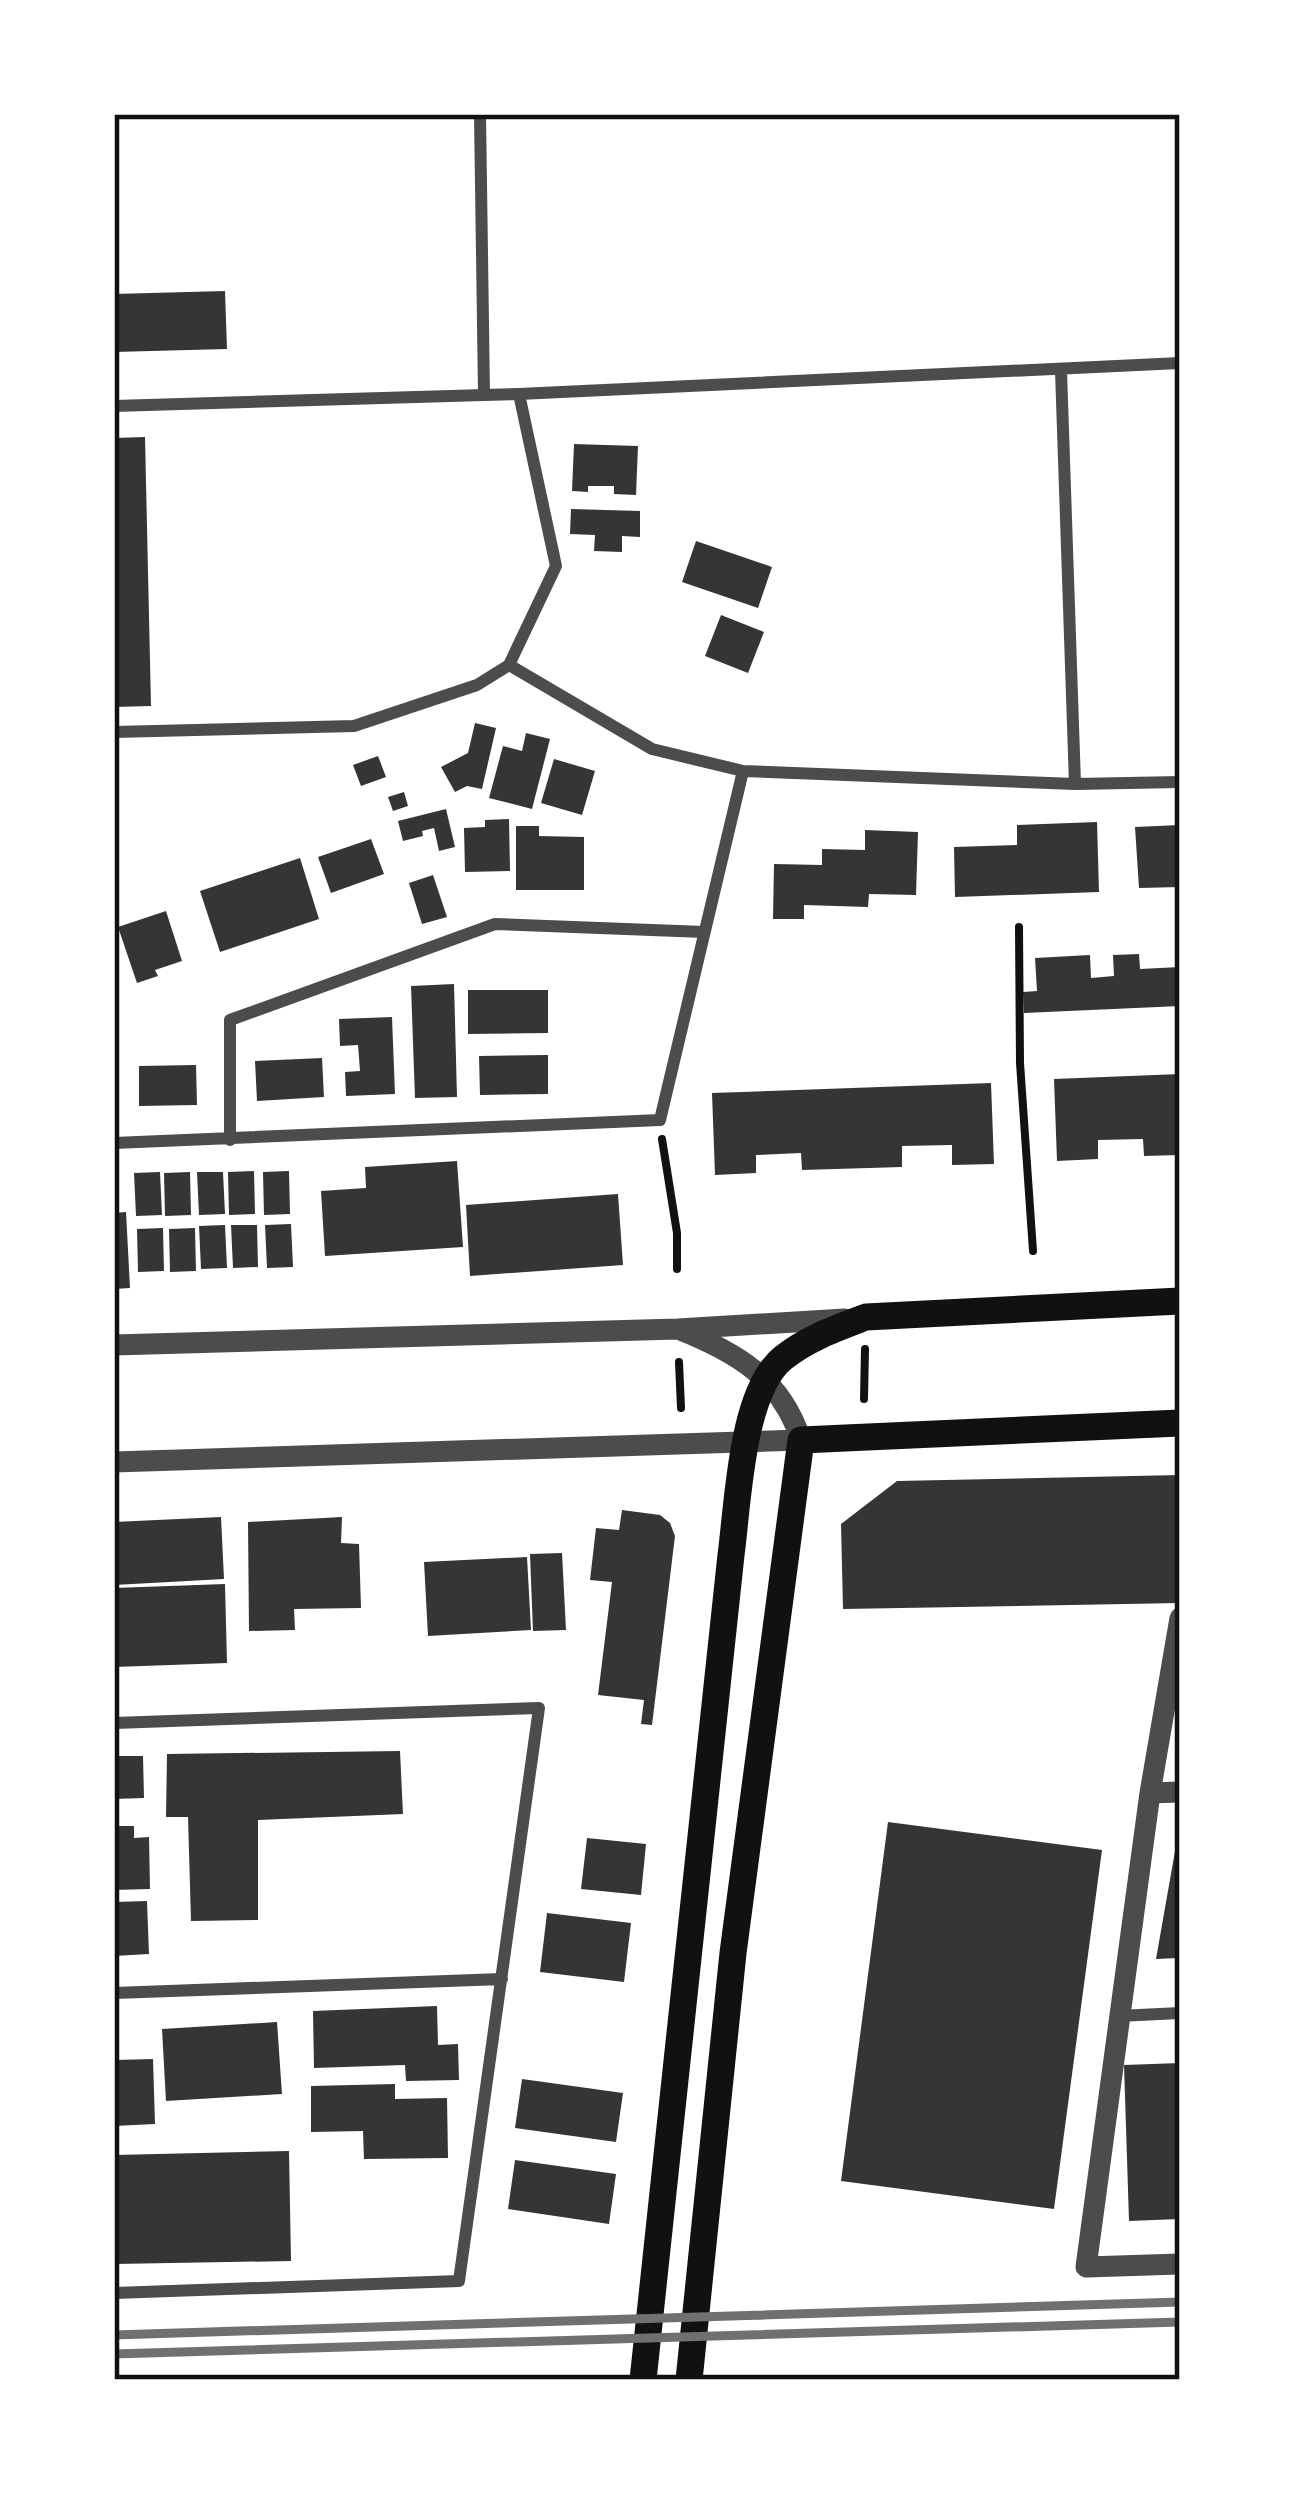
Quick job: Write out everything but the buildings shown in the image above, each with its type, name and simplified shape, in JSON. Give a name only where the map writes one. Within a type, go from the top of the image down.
[{"type":"main road","points":[[643,2380],[746,1444],[767,1381],[778,1361],[819,1335],[1180,1301]]},
{"type":"main road","points":[[688,2380],[733,1953],[801,1440],[1180,1423]]},
{"type":"street","points":[[480,114],[484,394]]},
{"type":"street","points":[[114,406],[519,394],[1180,363]]},
{"type":"street","points":[[1061,371],[1075,784]]},
{"type":"street","points":[[114,733],[354,726],[476,685],[509,665],[556,566],[519,394]]},
{"type":"street","points":[[509,665],[652,749],[742,771],[1075,784],[1180,782]]},
{"type":"street","points":[[114,1143],[660,1120],[742,771]]},
{"type":"street","points":[[230,1140],[230,1020],[495,924],[704,932]]},
{"type":"street","points":[[114,1462],[801,1440],[787,1405],[745,1360],[678,1329]]},
{"type":"street","points":[[114,1345],[678,1329],[866,1330]]},
{"type":"street","points":[[1180,1618],[1150,1793],[1087,2266],[1180,2264]]},
{"type":"street","points":[[114,1723],[539,1708],[458,2281],[114,2293]]},
{"type":"street","points":[[1150,1793],[1180,1792]]},
{"type":"street","points":[[114,1993],[502,1978]]},
{"type":"street","points":[[1118,2016],[1180,2013]]},
{"type":"path","points":[[1019,927],[1020,1064],[1034,1251]]},
{"type":"path","points":[[663,1146],[677,1233],[677,1269]]},
{"type":"path","points":[[864,1399],[866,1330]]},
{"type":"path","points":[[679,1362],[681,1408]]},
{"type":"railway","points":[[114,2335],[1180,2302]]},
{"type":"railway","points":[[114,2354],[1180,2322]]}]
